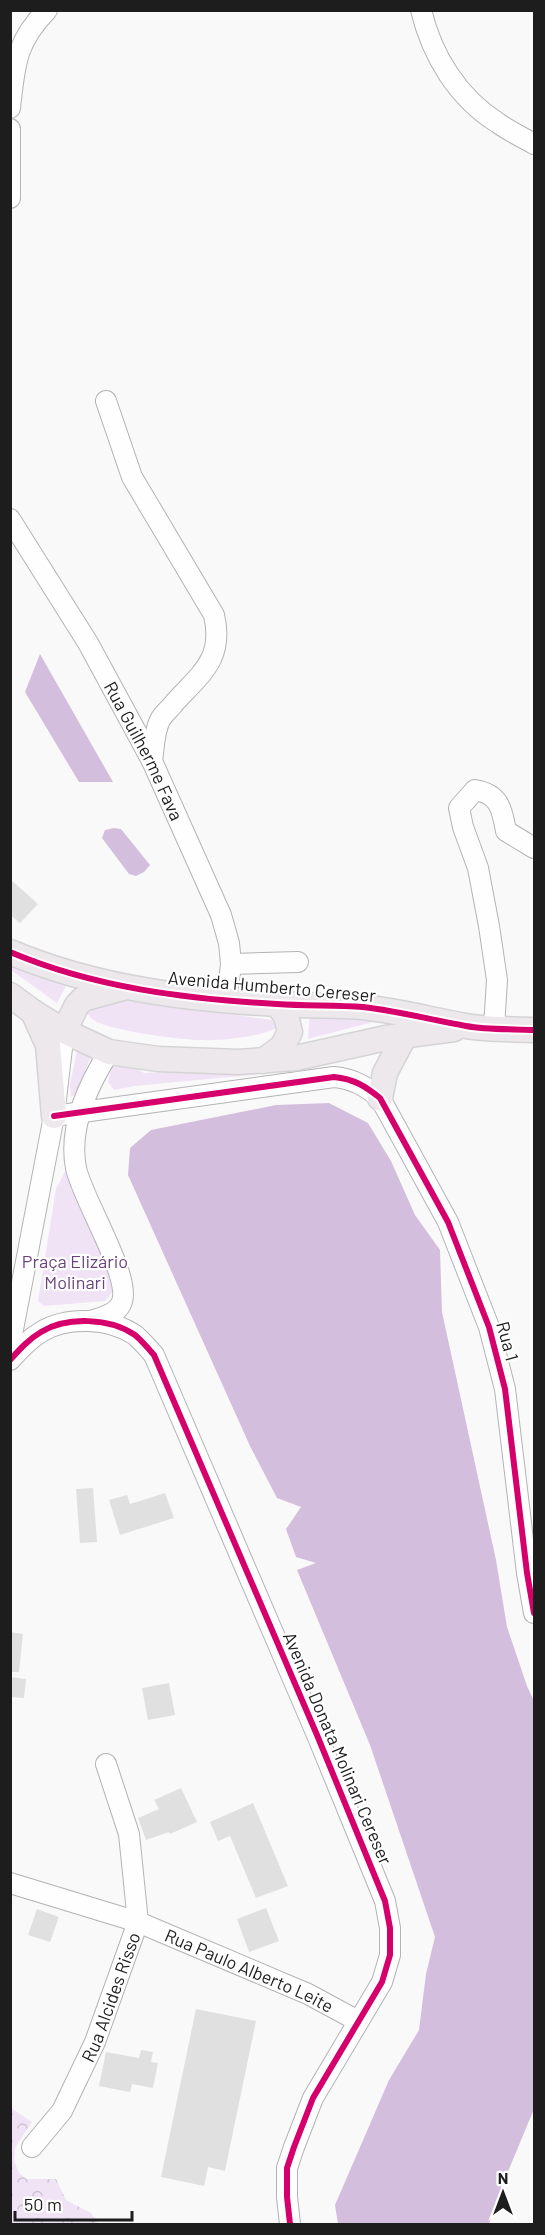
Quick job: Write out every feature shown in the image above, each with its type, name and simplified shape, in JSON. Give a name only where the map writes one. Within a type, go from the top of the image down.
[{"type":"main road","name":"Avenida Humberto Cereser","points":[[10,952],[74,975],[125,987],[177,995],[278,1005],[363,1007],[426,1017],[468,1027]]},
{"type":"main road","points":[[64,1031],[77,1005],[83,999],[125,987]]},
{"type":"main road","name":"Avenida Humberto Cereser","points":[[10,995],[64,1031],[109,1052],[196,1062],[262,1061],[314,1056],[405,1035],[468,1027],[534,1030]]},
{"type":"main road","points":[[262,1061],[282,1047],[290,1032],[286,1016],[278,1005]]},
{"type":"main road","points":[[33,1012],[48,1045],[54,1116]]},
{"type":"main road","points":[[380,1098],[385,1073],[405,1035]]},
{"type":"street","points":[[10,108],[16,60],[32,26],[47,10]]},
{"type":"street","points":[[421,10],[441,64],[464,95],[497,123],[534,144]]},
{"type":"street","points":[[10,129],[10,198]]},
{"type":"street","points":[[106,401],[132,477],[214,615],[218,630],[217,648],[210,665],[161,718],[155,736],[152,761]]},
{"type":"street","name":"Rua Guilherme Fava","points":[[10,519],[87,644],[152,761],[221,915],[229,943],[231,964],[224,1000]]},
{"type":"street","points":[[494,1028],[497,980],[489,926],[478,868],[463,827],[459,808],[475,790],[486,791],[501,806],[506,831],[534,848]]},
{"type":"street","points":[[231,964],[298,962]]},
{"type":"street","points":[[10,1345],[54,1116],[64,1031]]},
{"type":"street","points":[[10,1360],[20,1348],[44,1330],[65,1324],[90,1321],[115,1311],[124,1295],[119,1270],[80,1184],[75,1167],[75,1136],[81,1112],[96,1072],[109,1052]]},
{"type":"street","points":[[54,1116],[334,1077],[354,1080],[366,1086],[380,1098]]},
{"type":"street","name":"Rua 1","points":[[380,1098],[448,1222],[489,1327],[505,1389],[527,1573],[534,1613]]},
{"type":"street","points":[[19,1297],[26,1313],[44,1330]]},
{"type":"street","name":"Avenida Donata Molinari Cereser","points":[[90,1321],[120,1327],[134,1334],[149,1350],[161,1370],[385,1901],[390,1928],[390,1955],[382,1982],[313,2098],[294,2147],[287,2168],[286,2197],[290,2224]]},
{"type":"street","name":"Rua Alcides Risso","points":[[32,2147],[66,2104],[95,2042],[138,1922],[129,1834],[106,1764]]},
{"type":"street","name":"Rua Paulo Alberto Leite","points":[[10,1883],[138,1922],[308,1995],[358,2021]]},
{"type":"green space","points":[[11,957],[69,980],[57,1003],[11,970]]},
{"type":"green space","points":[[99,997],[272,1020],[277,1028],[250,1036],[219,1040],[190,1040],[144,1034],[112,1027],[92,1019],[87,1012]]},
{"type":"green space","points":[[310,1011],[404,1014],[308,1039]]},
{"type":"green space","points":[[79,1042],[93,1050],[77,1094],[71,1097],[70,1084]]},
{"type":"green space","points":[[126,1062],[144,1073],[269,1066],[271,1073],[114,1090],[108,1082],[112,1066]]},
{"type":"green space","name":"Praça Elizário Molinari","points":[[68,1166],[85,1203],[115,1289],[105,1301],[44,1306],[38,1301],[56,1189]]},
{"type":"green space","points":[[10,2107],[32,2122],[15,2148],[14,2161],[19,2173],[27,2179],[56,2179],[66,2200],[91,2213],[98,2224],[11,2224]]},
{"type":"shaded area","points":[[40,654],[113,782],[79,782],[25,692]]},
{"type":"shaded area","points":[[121,829],[150,865],[144,872],[136,876],[129,874],[102,838],[105,830]]},
{"type":"shaded area","points":[[329,1103],[368,1123],[391,1161],[415,1215],[440,1250],[442,1312],[496,1560],[507,1627],[534,1701],[534,2109],[489,2224],[338,2224],[335,2205],[389,2080],[419,2030],[426,1974],[435,1937],[370,1745],[297,1570],[316,1563],[296,1557],[286,1529],[301,1507],[277,1498],[250,1446],[128,1175],[130,1148],[151,1130],[276,1105]]},
{"type":"building","points":[[10,879],[38,904],[20,923],[10,915]]},
{"type":"building","points":[[93,1488],[97,1542],[80,1543],[76,1489]]},
{"type":"building","points":[[165,1493],[174,1518],[120,1535],[109,1500],[127,1495],[130,1504]]},
{"type":"building","points":[[10,1632],[23,1634],[19,1672],[10,1672]]},
{"type":"building","points":[[10,1677],[26,1679],[24,1698],[10,1697]]},
{"type":"building","points":[[169,1683],[175,1715],[148,1720],[142,1688]]},
{"type":"building","points":[[181,1788],[197,1822],[170,1834],[169,1832],[146,1840],[138,1818],[159,1809],[154,1800]]},
{"type":"building","points":[[253,1803],[288,1886],[256,1898],[230,1836],[218,1841],[210,1822]]},
{"type":"building","points":[[266,1908],[279,1941],[249,1952],[237,1919]]},
{"type":"building","points":[[37,1909],[59,1917],[50,1942],[28,1935]]},
{"type":"building","points":[[196,2009],[256,2021],[225,2171],[208,2167],[204,2186],[161,2177]]},
{"type":"building","points":[[141,2050],[153,2052],[151,2062],[158,2063],[153,2088],[132,2084],[130,2092],[99,2086],[106,2052],[139,2058]]},
{"type":"cycle path","points":[[10,952],[75,975],[175,995],[277,1004],[363,1007],[474,1027],[534,1030]]},
{"type":"cycle path","points":[[54,1116],[334,1077],[348,1079],[359,1084],[380,1098],[448,1222],[489,1327],[505,1389],[527,1573],[534,1613]]},
{"type":"cycle path","points":[[10,1360],[41,1332],[63,1323],[76,1321],[101,1322],[125,1329],[143,1342],[154,1355],[317,1735],[385,1901],[390,1928],[390,1955],[382,1982],[313,2098],[294,2147],[287,2168],[290,2224]]}]
